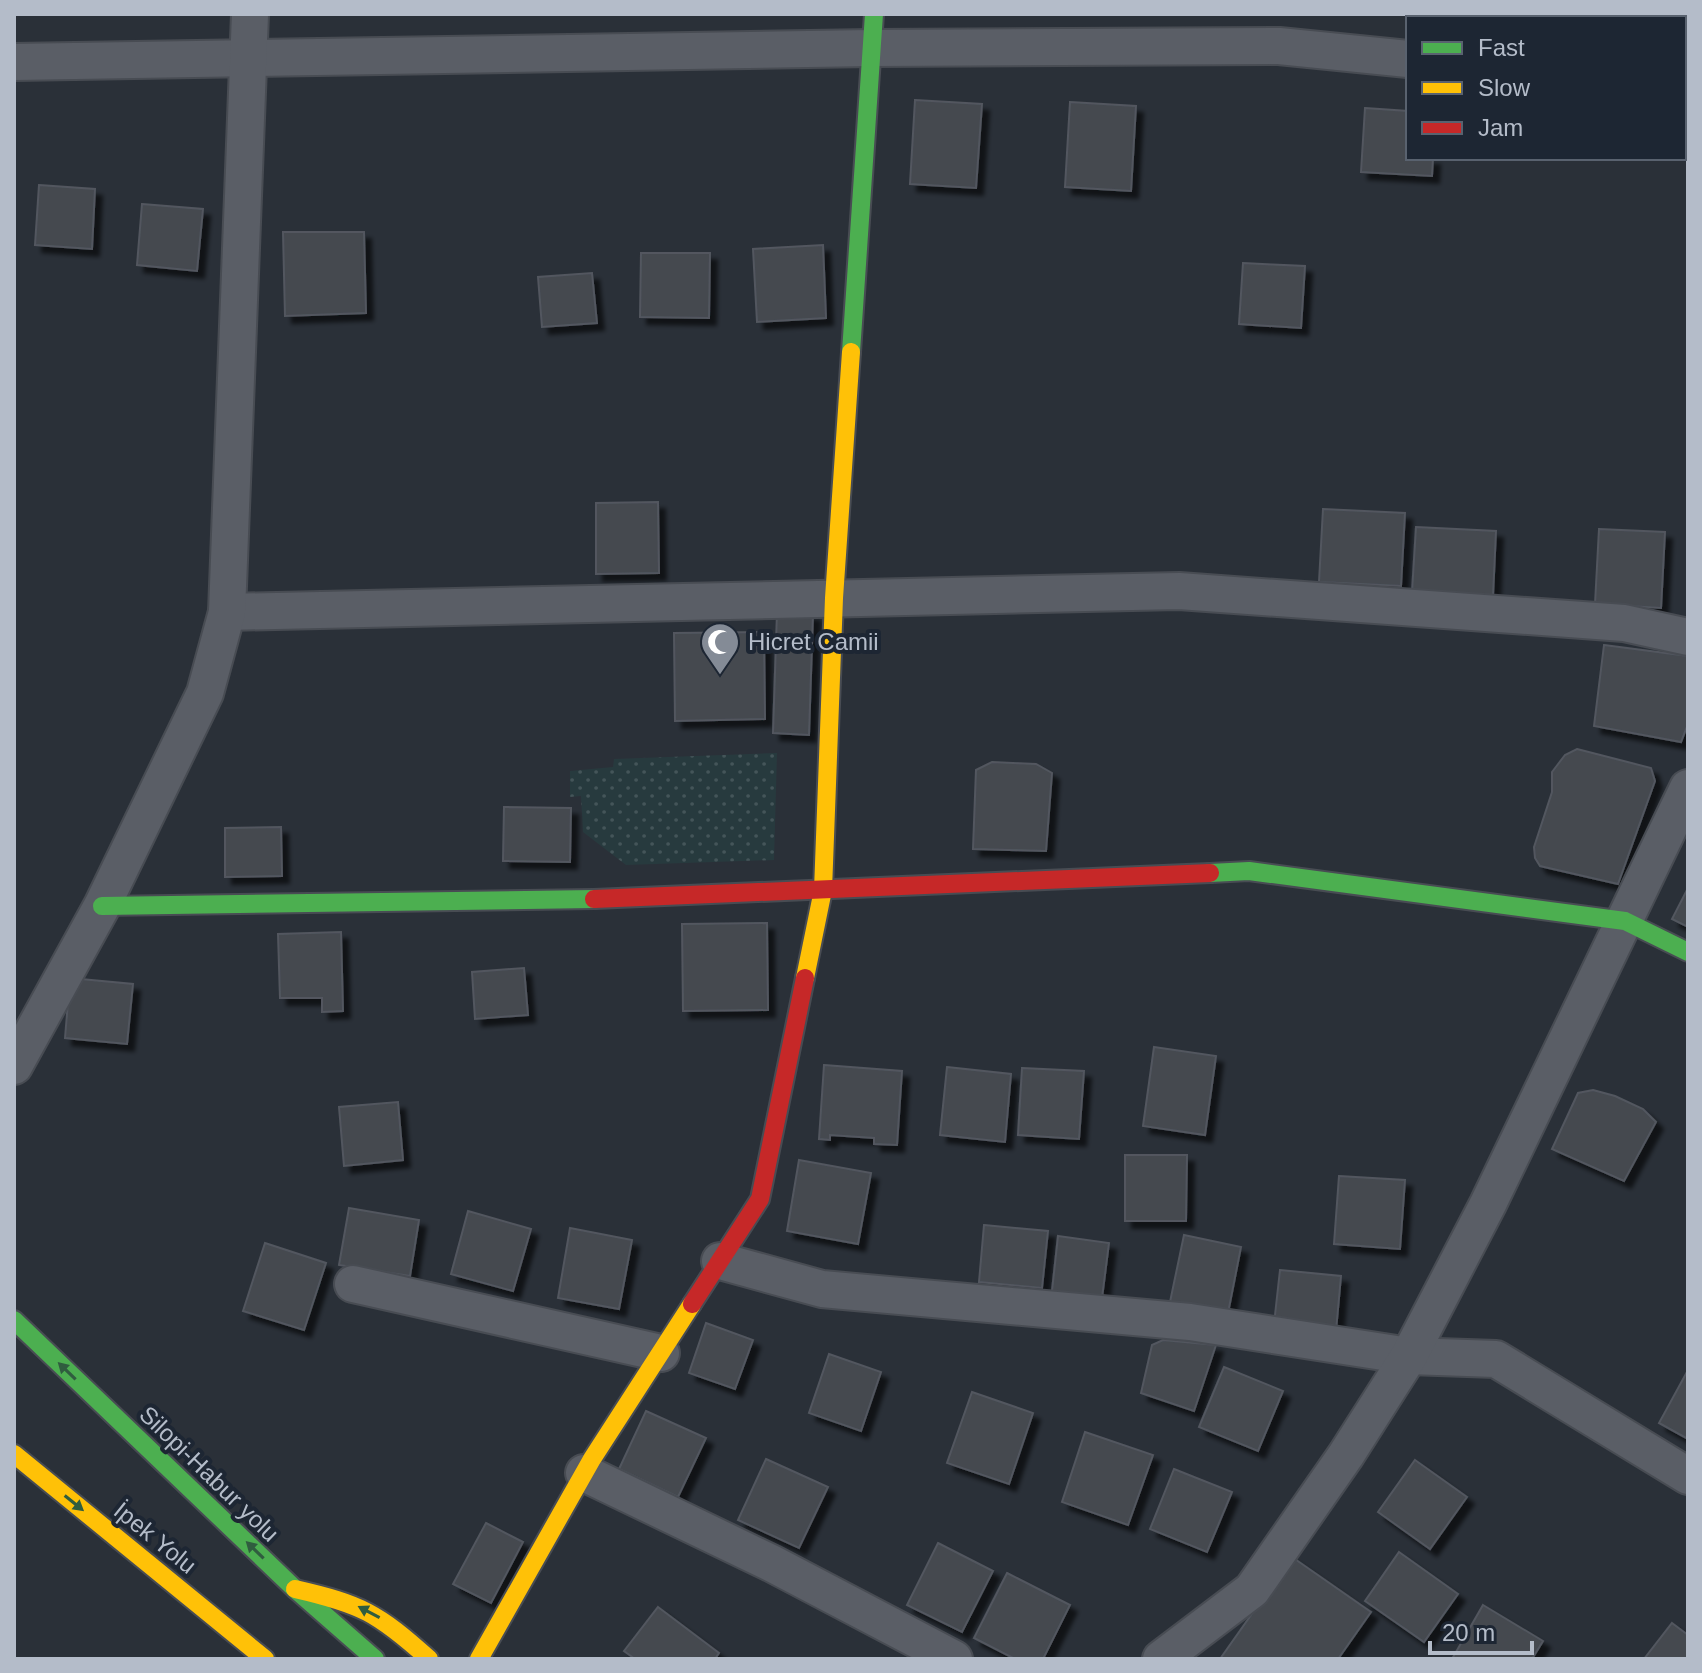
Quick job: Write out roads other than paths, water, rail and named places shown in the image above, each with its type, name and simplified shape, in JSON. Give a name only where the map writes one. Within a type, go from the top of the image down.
[{"type":"main road","points":[[479,1659],[584,1473],[760,1199],[823,890],[834,598],[872,31]]},
{"type":"main road","points":[[102,906],[609,899],[1249,871],[1625,921],[1688,952]]},
{"type":"main road","name":"Silopi-Habur yolu","points":[[14,1320],[295,1589],[375,1659]]},
{"type":"main road","name":"İpek Yolu","points":[[14,1454],[265,1659]]},
{"type":"main road","points":[[161,1574],[237,1659]]},
{"type":"main road","points":[[295,1589],[367,1610],[429,1659]]},
{"type":"street","points":[[14,1066],[102,906],[205,693],[227,612],[250,14]]},
{"type":"street","points":[[14,62],[249,58],[872,31],[1279,46],[1406,59]]},
{"type":"street","points":[[227,612],[1179,591],[1624,623],[1688,637]]},
{"type":"street","points":[[1161,1659],[1252,1590],[1346,1455],[1409,1356],[1488,1204],[1688,788]]},
{"type":"street","points":[[720,1261],[822,1289],[1190,1322],[1409,1356],[1496,1359],[1688,1476]]},
{"type":"street","points":[[353,1284],[661,1353]]},
{"type":"street","points":[[584,1473],[771,1563],[954,1659]]},
{"type":"place","name":"Hicret Camii","points":[[720,676]]}]
